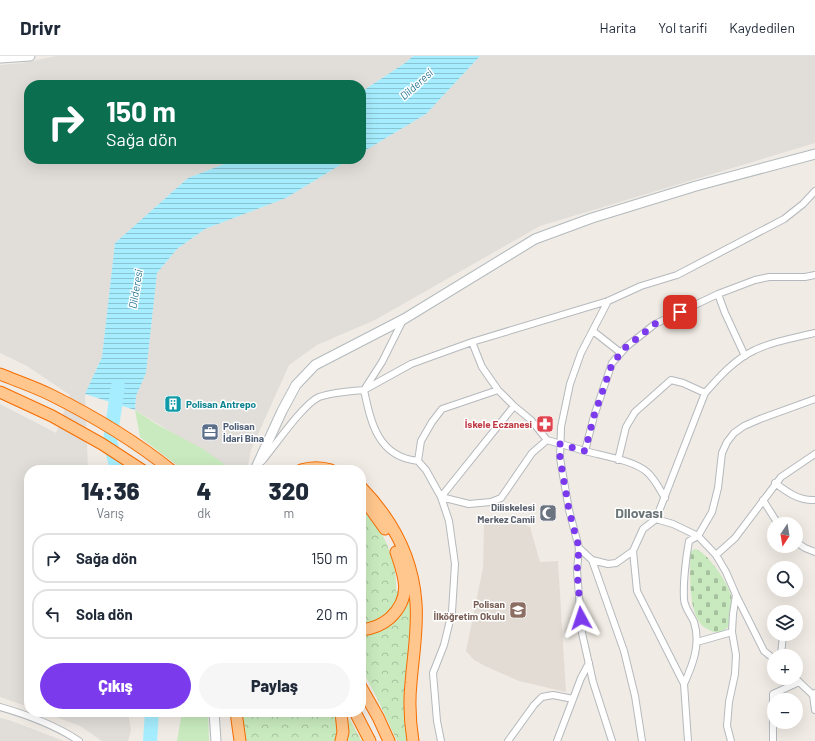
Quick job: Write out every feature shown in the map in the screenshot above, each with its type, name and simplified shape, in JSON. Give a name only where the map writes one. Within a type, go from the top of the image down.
[{"type":"highway","points":[[0,374],[51,395],[108,426],[165,465]]},
{"type":"highway","points":[[0,392],[52,416],[102,444],[134,465]]},
{"type":"highway","points":[[366,493],[380,508],[392,526],[401,544],[411,572],[416,604],[410,721],[413,741]]},
{"type":"highway","points":[[366,503],[383,526],[395,548],[405,583],[405,593],[398,610],[388,620],[371,629],[366,630]]},
{"type":"highway","points":[[366,696],[389,741]]},
{"type":"highway","points":[[232,717],[234,741]]},
{"type":"highway","points":[[237,717],[240,741]]},
{"type":"highway","points":[[341,741],[343,732],[342,717]]},
{"type":"highway","points":[[358,717],[370,741]]},
{"type":"main road","points":[[0,58],[30,56]]},
{"type":"main road","points":[[257,465],[296,385],[315,365],[404,319],[535,239],[592,218],[689,188],[769,165],[815,154]]},
{"type":"main road","points":[[214,717],[216,741]]},
{"type":"street","points":[[258,465],[300,413],[318,398],[342,392],[364,390],[411,364],[472,342],[608,301],[641,286],[677,275],[784,218],[803,204],[815,191]]},
{"type":"street","points":[[585,451],[594,416],[612,364],[626,347],[655,324],[718,294],[755,280],[769,277],[815,275]]},
{"type":"street","points":[[718,294],[745,356]]},
{"type":"street","points":[[608,301],[581,353],[570,384],[561,427],[560,458],[569,510],[579,548],[577,571],[582,633],[593,682],[612,741]]},
{"type":"street","points":[[404,319],[382,362],[364,390],[374,428],[382,442],[394,454],[418,461],[426,470],[441,497],[449,521],[456,564],[452,612],[444,644],[433,673],[437,721],[441,741]]},
{"type":"street","points":[[593,331],[621,353]]},
{"type":"street","points":[[688,741],[684,684],[637,591],[633,551],[643,529],[656,519],[705,393],[732,366],[754,350],[777,342],[815,334]]},
{"type":"street","points":[[472,342],[482,367],[498,390],[531,420],[547,440],[630,463],[647,472],[665,498]]},
{"type":"street","points":[[618,460],[626,427],[635,412],[671,380],[683,383],[705,393]]},
{"type":"street","points":[[418,461],[421,441],[432,422],[442,409],[498,390]]},
{"type":"street","points":[[684,684],[694,663],[697,642],[694,623],[684,601],[686,557],[689,541],[698,536],[712,512],[718,488],[722,453],[727,442],[734,433],[744,426],[815,399]]},
{"type":"street","points":[[441,497],[514,406]]},
{"type":"street","points":[[441,497],[469,504],[491,502],[501,498],[532,453],[547,440]]},
{"type":"street","points":[[716,555],[735,538],[775,483],[781,477],[815,454]]},
{"type":"street","points":[[775,483],[788,493],[800,499],[815,500]]},
{"type":"street","points":[[763,500],[774,517]]},
{"type":"street","points":[[656,519],[673,524],[698,536],[716,555],[726,572],[764,651],[767,653]]},
{"type":"street","points":[[803,547],[815,552]]},
{"type":"street","points":[[579,548],[592,560],[624,651],[635,696],[642,741]]},
{"type":"street","points":[[592,560],[608,564],[616,563],[633,551]]},
{"type":"street","points":[[731,741],[727,726],[729,702],[735,674],[736,655],[732,632],[736,595]]},
{"type":"street","points":[[697,642],[732,632]]},
{"type":"street","points":[[557,741],[581,678],[589,663]]},
{"type":"street","points":[[773,741],[773,694],[788,685]]},
{"type":"street","points":[[803,685],[814,694],[815,710]]},
{"type":"street","points":[[508,741],[534,705],[542,697],[553,695],[573,699]]},
{"type":"street","points":[[0,707],[24,714]]},
{"type":"street","points":[[30,717],[64,731],[79,741]]},
{"type":"shaded area","points":[[56,56],[413,56],[366,89],[366,80],[24,80],[24,164],[224,164],[188,178],[115,243],[102,357],[85,394],[88,465],[24,465],[24,705],[0,697],[0,404],[56,433],[70,395],[27,366],[0,353],[0,65],[23,63]]},
{"type":"shaded area","points":[[480,56],[815,56],[815,143],[540,226],[375,320],[317,345],[289,365],[251,450],[248,465],[225,465],[135,410],[136,396],[146,373],[157,273],[177,249],[205,229],[286,198],[342,164],[366,164],[366,150],[426,114]]},
{"type":"shaded area","name":"Polisan İlköğretim Okulu","points":[[510,518],[530,527],[540,562],[558,561],[566,692],[519,681],[474,660],[466,651],[483,568],[484,523]]},
{"type":"shaded area","points":[[56,717],[129,717],[131,730],[128,741],[102,741],[80,726]]},
{"type":"shaded area","points":[[0,718],[9,720],[64,741],[0,741]]},
{"type":"green space","points":[[135,410],[156,424],[203,449],[226,465],[176,465],[140,437]]},
{"type":"green space","points":[[366,512],[376,525],[388,546],[394,568],[396,591],[400,592],[397,604],[391,612],[366,623]]},
{"type":"green space","points":[[695,549],[706,556],[718,570],[731,593],[732,613],[730,621],[728,627],[721,633],[710,631],[702,625],[696,617],[693,607],[690,583],[690,552]]},
{"type":"green space","points":[[409,600],[411,602],[411,619],[405,719],[407,741],[397,741],[366,677],[366,634],[384,628],[396,620],[406,608]]},
{"type":"green space","points":[[181,717],[208,717],[209,741],[177,741]]},
{"type":"green space","points":[[240,717],[338,717],[339,720],[337,741],[242,741]]},
{"type":"green space","points":[[349,718],[361,740],[362,741],[348,741]]},
{"type":"water","points":[[413,56],[480,56],[426,114],[366,150],[366,89]]},
{"type":"water","points":[[224,164],[342,164],[286,198],[205,229],[177,249],[157,273],[146,373],[136,396],[135,410],[85,394],[102,357],[115,243],[188,178]]},
{"type":"waterway","name":"Dilderesi","points":[[116,465],[110,441],[118,386]]},
{"type":"waterway","name":"Dilderesi","points":[[150,741],[152,717]]},
{"type":"place","name":"Polisan Antrepo","points":[[173,404]]},
{"type":"place","name":"İskele Eczanesi","points":[[545,424]]},
{"type":"place","name":"Polisan İdari Bina","points":[[210,432]]},
{"type":"place","name":"Diliskelesi Merkez Camii","points":[[548,513]]},
{"type":"place","name":"Polisan İlköğretim Okulu","points":[[518,610]]},
{"type":"district","name":"Dilovası","points":[[639,512]]},
{"type":"route","points":[[581,618],[577,571],[579,548],[569,510],[560,458],[560,444],[585,451],[594,416],[612,364],[626,347],[655,324],[680,312]]}]
